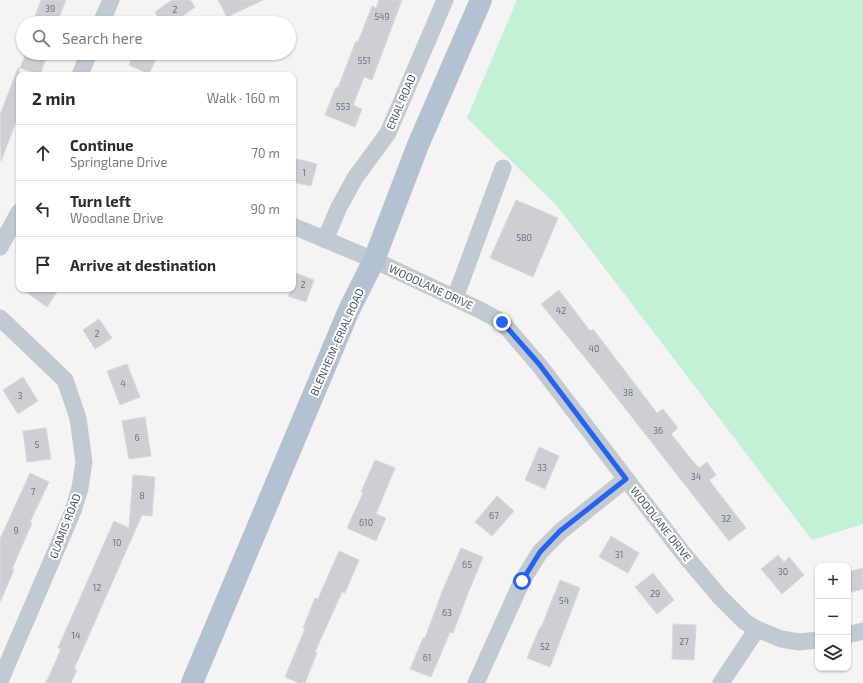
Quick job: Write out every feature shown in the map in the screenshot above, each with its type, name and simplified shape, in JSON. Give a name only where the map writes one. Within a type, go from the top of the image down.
[{"type":"main road","name":"BLENHEIM-ERIAL ROAD","points":[[192,683],[349,310],[374,260],[418,145],[481,0]]},
{"type":"street","points":[[104,16],[111,0]]},
{"type":"street","name":"ERIAL ROAD","points":[[326,240],[339,207],[355,178],[388,133],[444,0]]},
{"type":"street","points":[[81,72],[86,60]]},
{"type":"street","points":[[455,298],[503,168]]},
{"type":"street","points":[[0,247],[16,218]]},
{"type":"street","name":"WOODLANE DRIVE","points":[[296,227],[374,260],[478,309],[502,322],[539,364],[682,552],[719,596],[745,622],[757,629],[781,639],[799,642],[815,640]]},
{"type":"street","name":"GLAMIS ROAD","points":[[0,318],[65,380],[78,418],[84,462],[80,488],[73,511],[0,681]]},
{"type":"street","points":[[476,683],[522,581],[540,552],[560,531],[626,479]]},
{"type":"street","points":[[721,683],[757,629]]},
{"type":"street","points":[[851,634],[863,631]]},
{"type":"green space","points":[[517,0],[863,0],[863,524],[812,540],[558,207],[467,118]]},
{"type":"building","points":[[41,0],[66,0],[60,16],[35,16]]},
{"type":"building","points":[[172,0],[190,0],[195,7],[183,16],[158,16],[155,12]]},
{"type":"building","points":[[218,0],[263,0],[229,16],[226,16]]},
{"type":"building","points":[[379,0],[402,0],[372,80],[364,77],[353,105],[362,109],[355,127],[325,115],[336,87],[338,88],[356,41],[358,42],[372,6],[376,8]]},
{"type":"building","points":[[23,60],[45,60],[41,72],[31,72],[20,68]]},
{"type":"building","points":[[131,60],[156,60],[150,72],[145,72],[129,65]]},
{"type":"building","points":[[16,73],[16,122],[1,161],[0,115]]},
{"type":"building","points":[[296,159],[317,164],[311,186],[296,183]]},
{"type":"building","points":[[516,200],[558,218],[533,277],[490,258]]},
{"type":"building","points":[[296,273],[314,280],[306,302],[288,296],[290,292],[296,292]]},
{"type":"building","points":[[559,290],[590,331],[593,329],[657,413],[663,409],[678,428],[671,434],[691,459],[699,468],[707,462],[716,475],[709,480],[746,528],[729,541],[595,370],[541,304]]},
{"type":"building","points":[[26,292],[57,292],[47,307]]},
{"type":"building","points":[[99,319],[112,338],[95,349],[83,330]]},
{"type":"building","points":[[127,364],[140,397],[120,405],[107,371]]},
{"type":"building","points":[[23,377],[38,401],[18,414],[3,390]]},
{"type":"building","points":[[145,417],[151,456],[129,459],[122,421]]},
{"type":"building","points":[[46,428],[51,459],[27,462],[23,431]]},
{"type":"building","points":[[539,447],[559,456],[545,489],[525,480]]},
{"type":"building","points":[[375,460],[395,468],[376,514],[386,518],[376,541],[347,528],[363,493],[361,492]]},
{"type":"building","points":[[30,473],[49,482],[30,522],[32,523],[12,569],[14,570],[0,602],[0,539]]},
{"type":"building","points":[[133,475],[155,477],[152,516],[142,515],[74,669],[77,670],[71,683],[46,683],[61,649],[58,648],[114,521],[129,528]]},
{"type":"building","points":[[497,496],[514,511],[492,536],[475,522]]},
{"type":"building","points":[[611,536],[639,553],[628,573],[599,557]]},
{"type":"building","points":[[461,548],[483,557],[453,633],[450,632],[431,677],[410,669],[423,638],[425,638],[442,592]]},
{"type":"building","points":[[339,551],[359,560],[345,593],[342,592],[315,652],[317,653],[305,683],[299,683],[285,677],[305,629],[303,628],[315,598],[318,599]]},
{"type":"building","points":[[778,555],[784,562],[789,557],[804,575],[782,594],[761,569]]},
{"type":"building","points":[[863,568],[863,589],[851,592],[851,571]]},
{"type":"building","points":[[653,573],[674,600],[657,614],[635,587]]},
{"type":"building","points":[[560,580],[580,588],[550,667],[527,658],[540,627],[541,628]]},
{"type":"building","points":[[673,624],[696,625],[694,660],[672,659]]},
{"type":"route","points":[[502,322],[539,364],[626,479],[560,531],[540,552],[522,581]]}]
